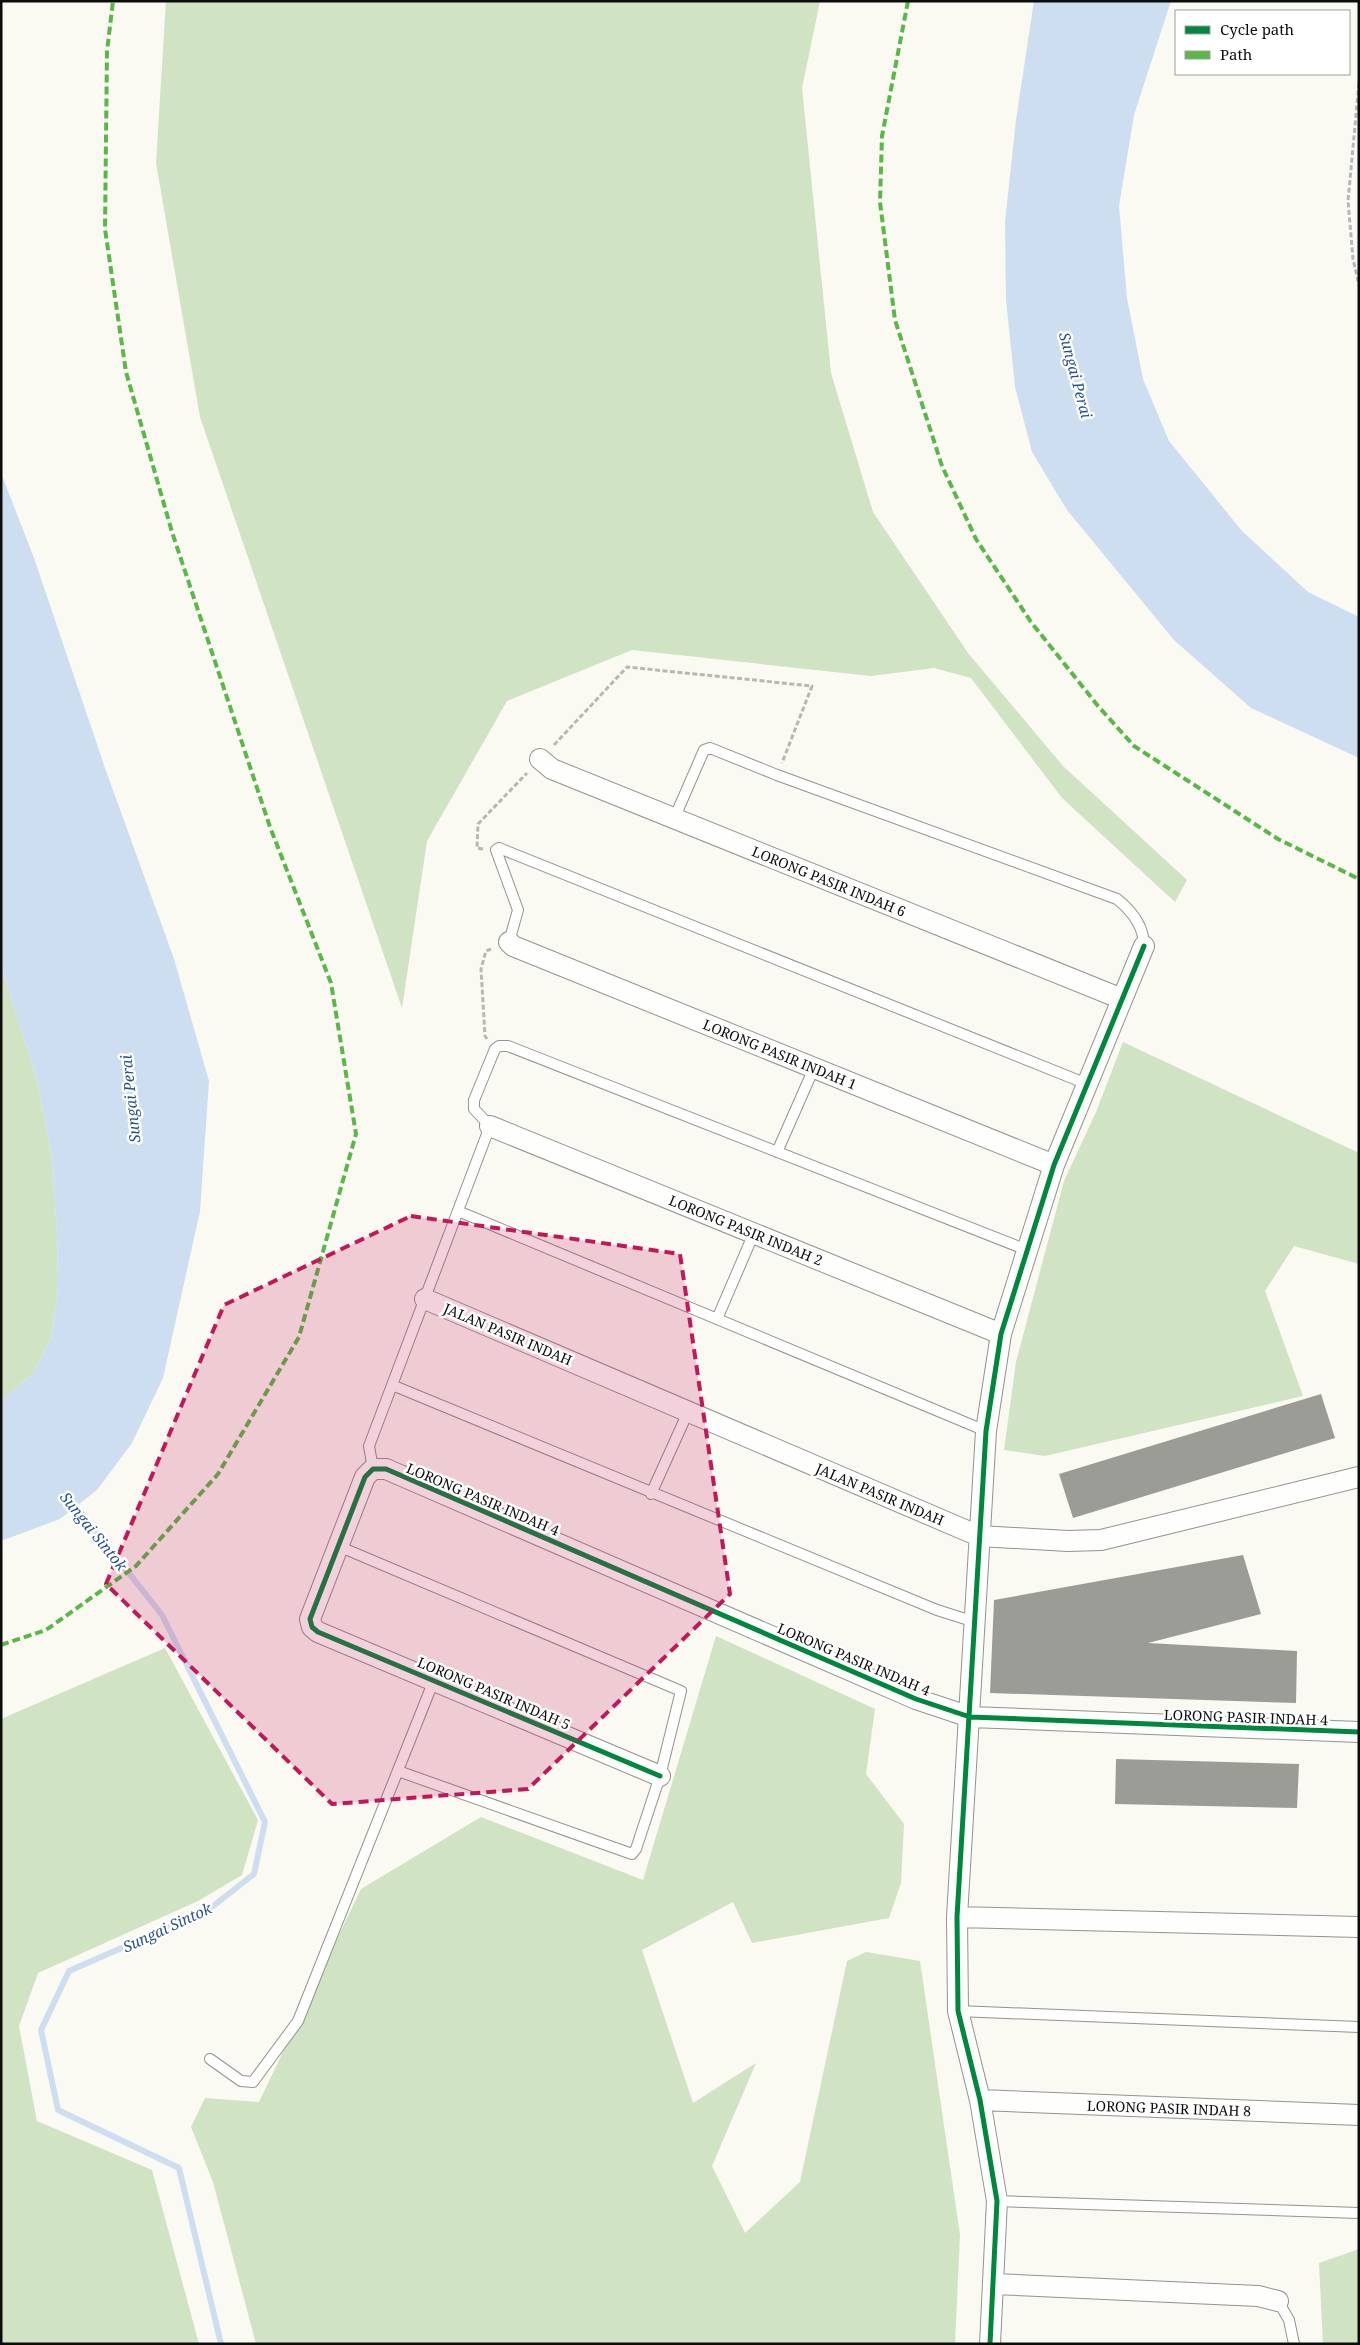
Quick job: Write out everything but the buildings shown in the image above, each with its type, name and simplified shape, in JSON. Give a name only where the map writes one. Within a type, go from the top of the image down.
[{"type":"street","name":"LORONG PASIR INDAH 6","points":[[540,759],[552,769],[1122,999]]},
{"type":"street","name":"LORONG PASIR INDAH 1","points":[[509,942],[513,946],[1054,1165]]},
{"type":"street","points":[[990,2344],[997,2201],[980,2100],[958,2011],[957,1917],[986,1431],[1001,1334],[1054,1165],[1144,946]]},
{"type":"street","name":"LORONG PASIR INDAH 2","points":[[490,1126],[1001,1334]]},
{"type":"street","name":"JALAN PASIR INDAH","points":[[425,1299],[979,1536],[1068,1541],[1101,1540],[1359,1477]]},
{"type":"street","points":[[338,1546],[365,1477],[373,1469]]},
{"type":"street","name":"LORONG PASIR INDAH 4","points":[[373,1469],[386,1469],[916,1699],[970,1717],[1359,1732]]},
{"type":"street","name":"LORONG PASIR INDAH 5","points":[[338,1546],[310,1619],[312,1626],[318,1632],[660,1776]]},
{"type":"street","points":[[957,1917],[1359,1927]]},
{"type":"street","name":"LORONG PASIR INDAH 8","points":[[980,2100],[1359,2115]]},
{"type":"street","points":[[994,2284],[1258,2296],[1278,2301]]},
{"type":"lane","points":[[674,819],[704,750],[710,748],[777,775],[1117,899],[1128,908],[1144,932],[1144,946]]},
{"type":"lane","points":[[509,942],[518,910],[496,850],[499,848],[1087,1084]]},
{"type":"lane","points":[[373,1469],[369,1446],[490,1126],[474,1110],[474,1100],[495,1049],[503,1044],[1027,1250]]},
{"type":"lane","points":[[777,1152],[814,1068]]},
{"type":"lane","points":[[458,1211],[986,1431]]},
{"type":"lane","points":[[717,1319],[754,1233]]},
{"type":"lane","points":[[392,1385],[651,1494],[937,1610],[975,1622]]},
{"type":"lane","points":[[651,1494],[688,1412]]},
{"type":"lane","points":[[338,1546],[681,1691],[660,1776],[636,1849],[632,1854],[398,1771]]},
{"type":"lane","points":[[210,2058],[241,2081],[253,2082],[298,2021],[434,1680]]},
{"type":"lane","points":[[958,2011],[1359,2027]]},
{"type":"lane","points":[[997,2201],[1359,2214]]},
{"type":"lane","points":[[1278,2301],[1289,2320],[1294,2344]]},
{"type":"path","points":[[1359,83],[1348,201],[1352,259],[1359,285]]},
{"type":"path","points":[[496,850],[477,848],[478,824],[588,711],[627,667],[812,686],[777,775]]},
{"type":"path","points":[[495,1049],[485,1036],[481,969],[486,951],[509,942]]},
{"type":"highlighted area","points":[[411,1216],[680,1254],[730,1594],[528,1789],[332,1804],[106,1584],[224,1305]]},
{"type":"green space","points":[[166,1],[820,1],[802,88],[831,373],[873,512],[968,653],[1063,766],[1187,880],[1175,902],[1062,798],[971,678],[934,668],[871,676],[632,650],[507,701],[427,841],[402,1008],[200,417],[156,163]]},
{"type":"green space","points":[[1,966],[37,1081],[51,1152],[57,1232],[58,1287],[51,1338],[32,1374],[1,1401]]},
{"type":"green space","points":[[1123,1042],[1359,1153],[1359,1264],[1294,1246],[1265,1291],[1303,1396],[1045,1456],[1004,1450],[1016,1362],[1064,1181],[1096,1112]]},
{"type":"green space","points":[[716,1636],[875,1709],[866,1774],[904,1824],[901,1883],[889,1918],[752,1943],[733,1902],[642,1950],[693,2103],[756,2063],[712,2166],[745,2233],[800,2182],[847,1961],[866,1952],[920,1961],[960,2235],[955,2344],[256,2344],[213,2182],[191,2127],[205,2098],[259,2102],[361,1889],[481,1817],[643,1880]]},
{"type":"green space","points":[[165,1648],[258,1820],[242,1875],[198,1901],[38,1973],[19,2026],[37,2121],[152,2170],[199,2344],[1,2344],[1,1719]]},
{"type":"green space","points":[[1359,2249],[1359,2344],[1323,2344],[1319,2263]]},
{"type":"water","name":"Sungai Perai","points":[[1034,1],[1171,1],[1134,115],[1119,206],[1127,298],[1143,379],[1169,441],[1242,531],[1308,592],[1359,617],[1359,758],[1251,708],[1174,640],[1067,510],[1032,452],[1015,387],[1006,300],[1005,222],[1016,120]]},
{"type":"water","name":"Sungai Perai","points":[[1,473],[34,558],[105,768],[174,959],[209,1081],[200,1211],[163,1378],[132,1443],[97,1490],[60,1519],[1,1541],[1,1401],[32,1374],[51,1338],[58,1287],[57,1232],[51,1152],[37,1081],[1,966]]},
{"type":"waterway","name":"Sungai Sintok","points":[[71,1500],[162,1615],[265,1822],[254,1874],[208,1910],[69,1971],[41,2030],[58,2110],[179,2168],[221,2344]]},
{"type":"marked path","points":[[1,1645],[46,1630],[136,1566],[218,1474],[299,1337],[356,1134],[331,983],[270,827],[172,532],[126,372],[105,229],[107,51],[113,1]]},
{"type":"marked path","points":[[908,1],[882,136],[880,202],[895,320],[942,466],[976,539],[1031,622],[1098,706],[1134,746],[1278,839],[1359,879]]},
{"type":"cycle path","points":[[990,2344],[997,2201],[980,2100],[958,2011],[957,1917],[986,1431],[1001,1334],[1054,1165],[1144,946]]},
{"type":"cycle path","points":[[660,1776],[318,1632],[312,1627],[310,1619],[365,1477],[373,1469],[386,1469],[916,1699],[970,1717],[1359,1732]]}]
